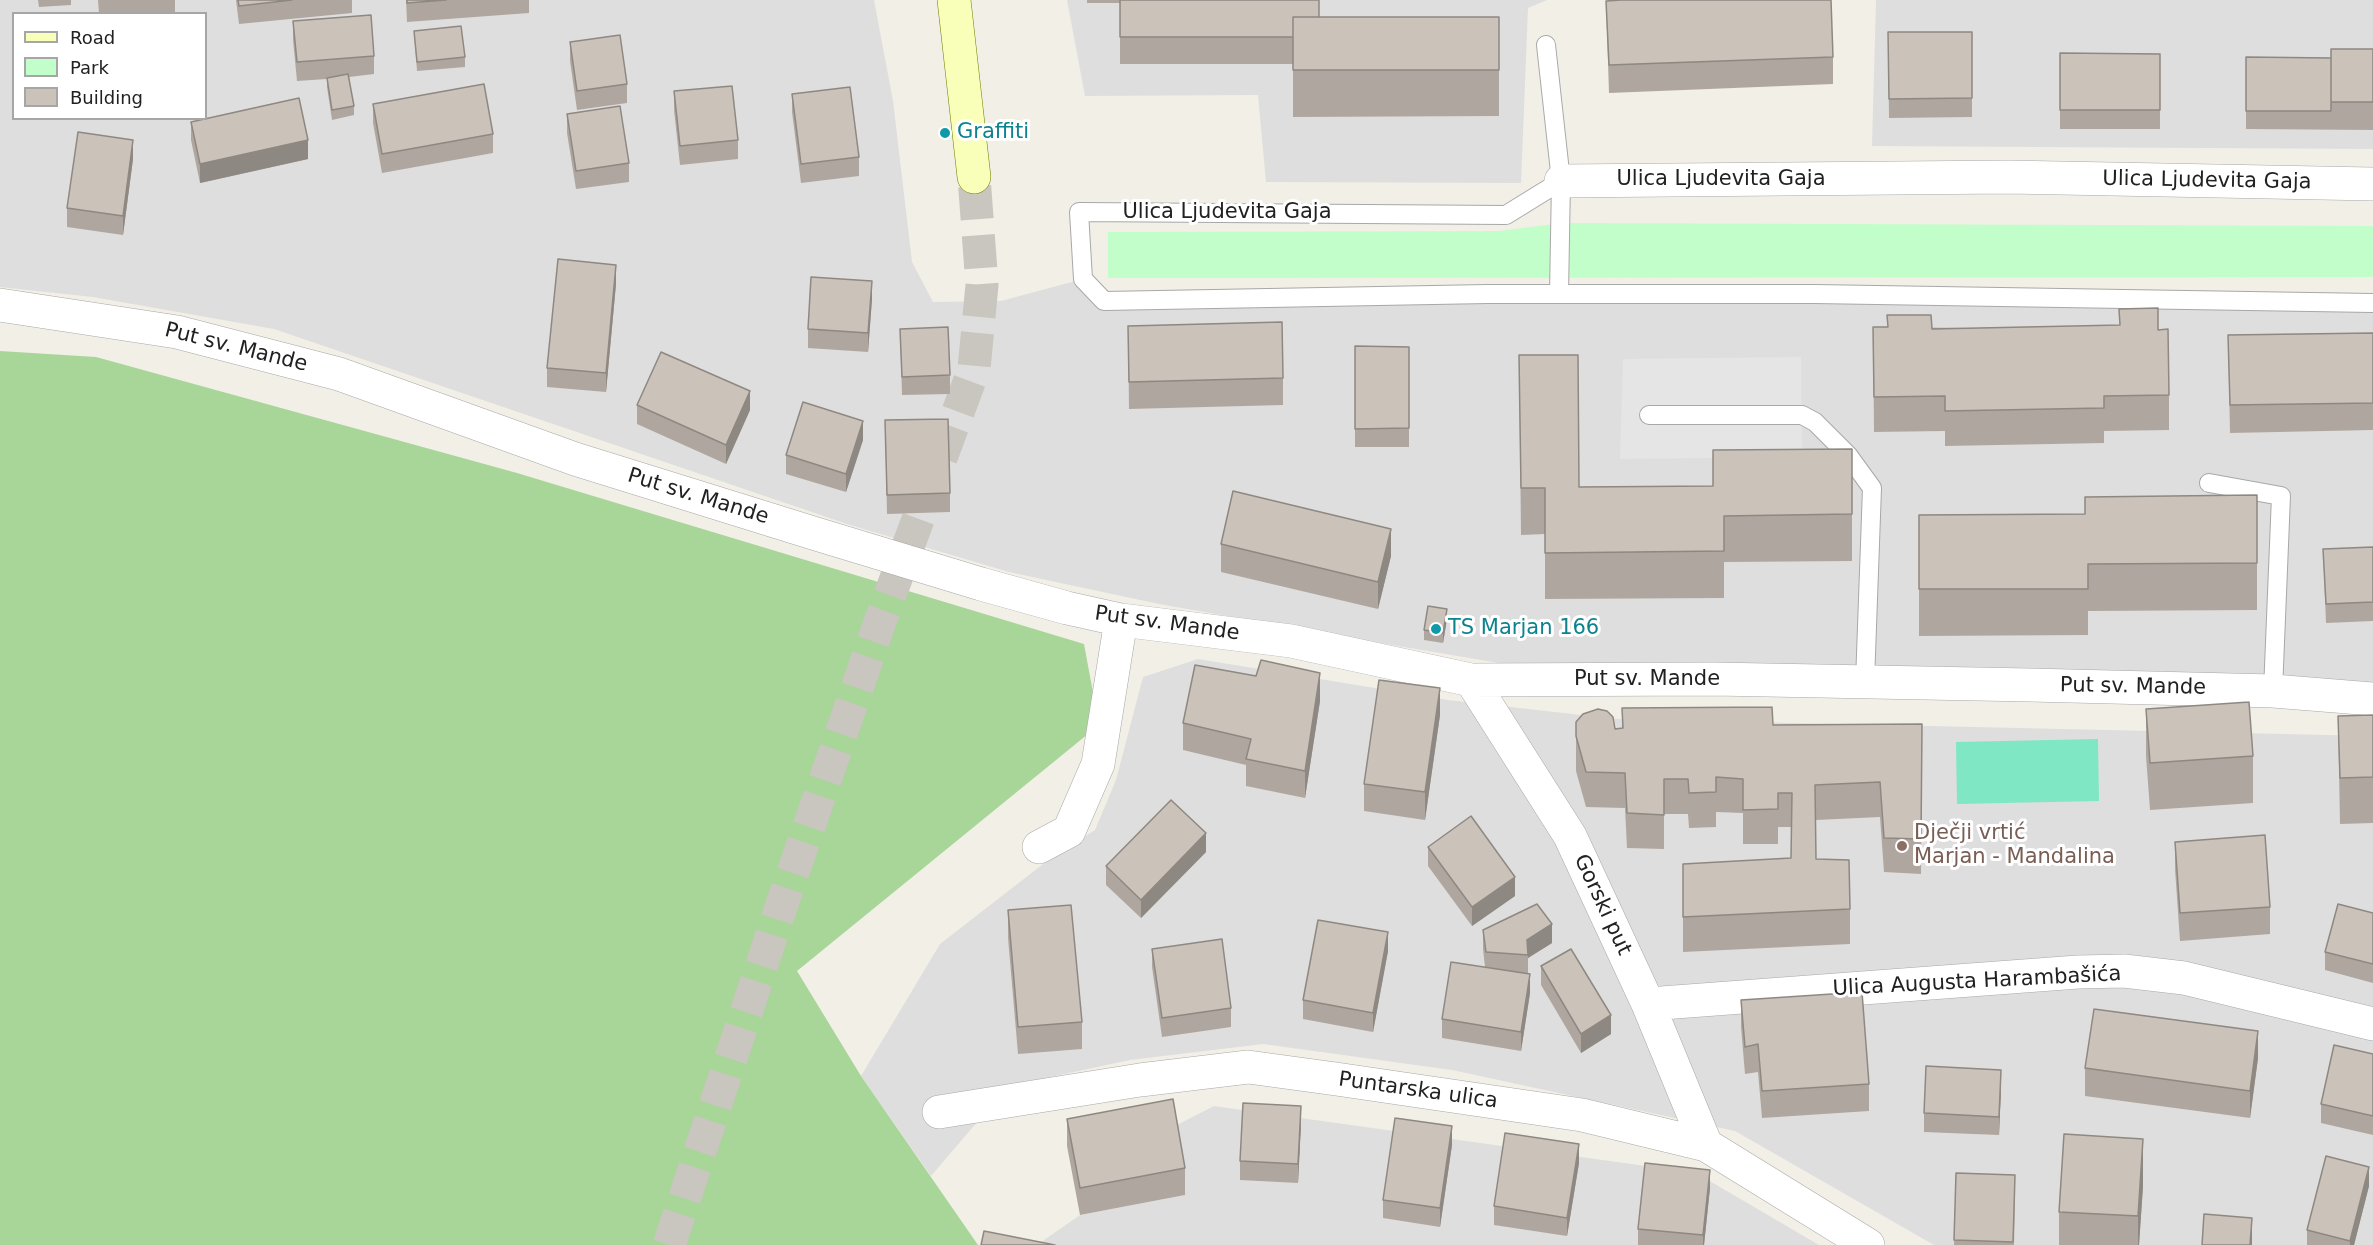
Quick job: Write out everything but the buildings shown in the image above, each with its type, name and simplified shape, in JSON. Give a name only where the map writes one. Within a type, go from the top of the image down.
[{"type":"main road","points":[[954,0],[974,177]]},
{"type":"street","name":"Ulica Ljudevita Gaja","points":[[1561,181],[2008,177],[2373,184]]},
{"type":"street","name":"Put sv. Mande","points":[[0,305],[177,332],[339,374],[575,459],[632,477],[981,584],[1121,620],[1291,641],[1471,680],[1865,682],[2273,691],[2373,699]]},
{"type":"street","points":[[1039,847],[1068,831],[1098,764],[1121,620]]},
{"type":"street","name":"Gorski put","points":[[1471,680],[1570,836],[1648,1004],[1706,1144]]},
{"type":"street","name":"Ulica Augusta Harambašića","points":[[1648,1004],[2078,972],[2124,972],[2184,978],[2373,1024]]},
{"type":"street","name":"Puntarska ulica","points":[[939,1113],[1140,1080],[1248,1067],[1582,1115],[1706,1144],[1868,1245]]},
{"type":"lane","points":[[1546,45],[1561,181],[1559,294],[1814,294],[2373,303]]},
{"type":"lane","name":"Ulica Ljudevita Gaja","points":[[1559,294],[1104,301],[1083,279],[1079,212],[1506,215],[1561,181]]},
{"type":"lane","points":[[1649,415],[1802,415],[1815,422],[1848,455],[1872,488],[1865,682]]},
{"type":"lane","points":[[2209,483],[2281,496],[2273,691]]},
{"type":"shaded area","points":[[0,0],[874,0],[893,101],[912,262],[933,302],[1001,301],[1083,279],[1104,301],[2373,303],[2373,691],[1511,665],[1404,647],[1159,604],[1009,572],[850,525],[274,329],[93,297],[0,287]]},
{"type":"shaded area","points":[[1067,0],[1547,0],[1528,8],[1521,183],[1266,182],[1258,95],[1085,96]]},
{"type":"shaded area","points":[[1876,0],[2373,0],[2373,149],[1872,146]]},
{"type":"shaded area","points":[[1801,357],[1802,457],[1620,459],[1623,359]]},
{"type":"shaded area","points":[[1198,659],[1448,700],[1617,719],[2373,736],[2373,1245],[1934,1245],[1735,1131],[1452,1070],[1263,1044],[1130,1060],[1008,1086],[931,1176],[861,1076],[940,944],[1047,861],[1095,830],[1116,780],[1143,677]]},
{"type":"shaded area","points":[[1214,1106],[1696,1173],[1819,1245],[1037,1245],[1080,1215],[1185,1195],[1173,1127]]},
{"type":"green space","points":[[1563,223],[2373,226],[2373,277],[1108,278],[1108,232],[1498,231]]},
{"type":"green space","points":[[0,351],[96,357],[517,473],[1084,644],[1099,725],[797,971],[861,1076],[978,1245],[0,1245]]},
{"type":"green space","points":[[2098,739],[2099,801],[1957,804],[1956,742]]},
{"type":"tunnel","points":[[669,1245],[781,907],[881,619],[974,369],[982,285],[974,177]]},
{"type":"place","name":"Graffiti","points":[[945,133]]},
{"type":"place","name":"TS Marjan 166","points":[[1436,629]]},
{"type":"place","name":"Dječji vrtić Marjan - Mandalina","points":[[1902,846]]}]
